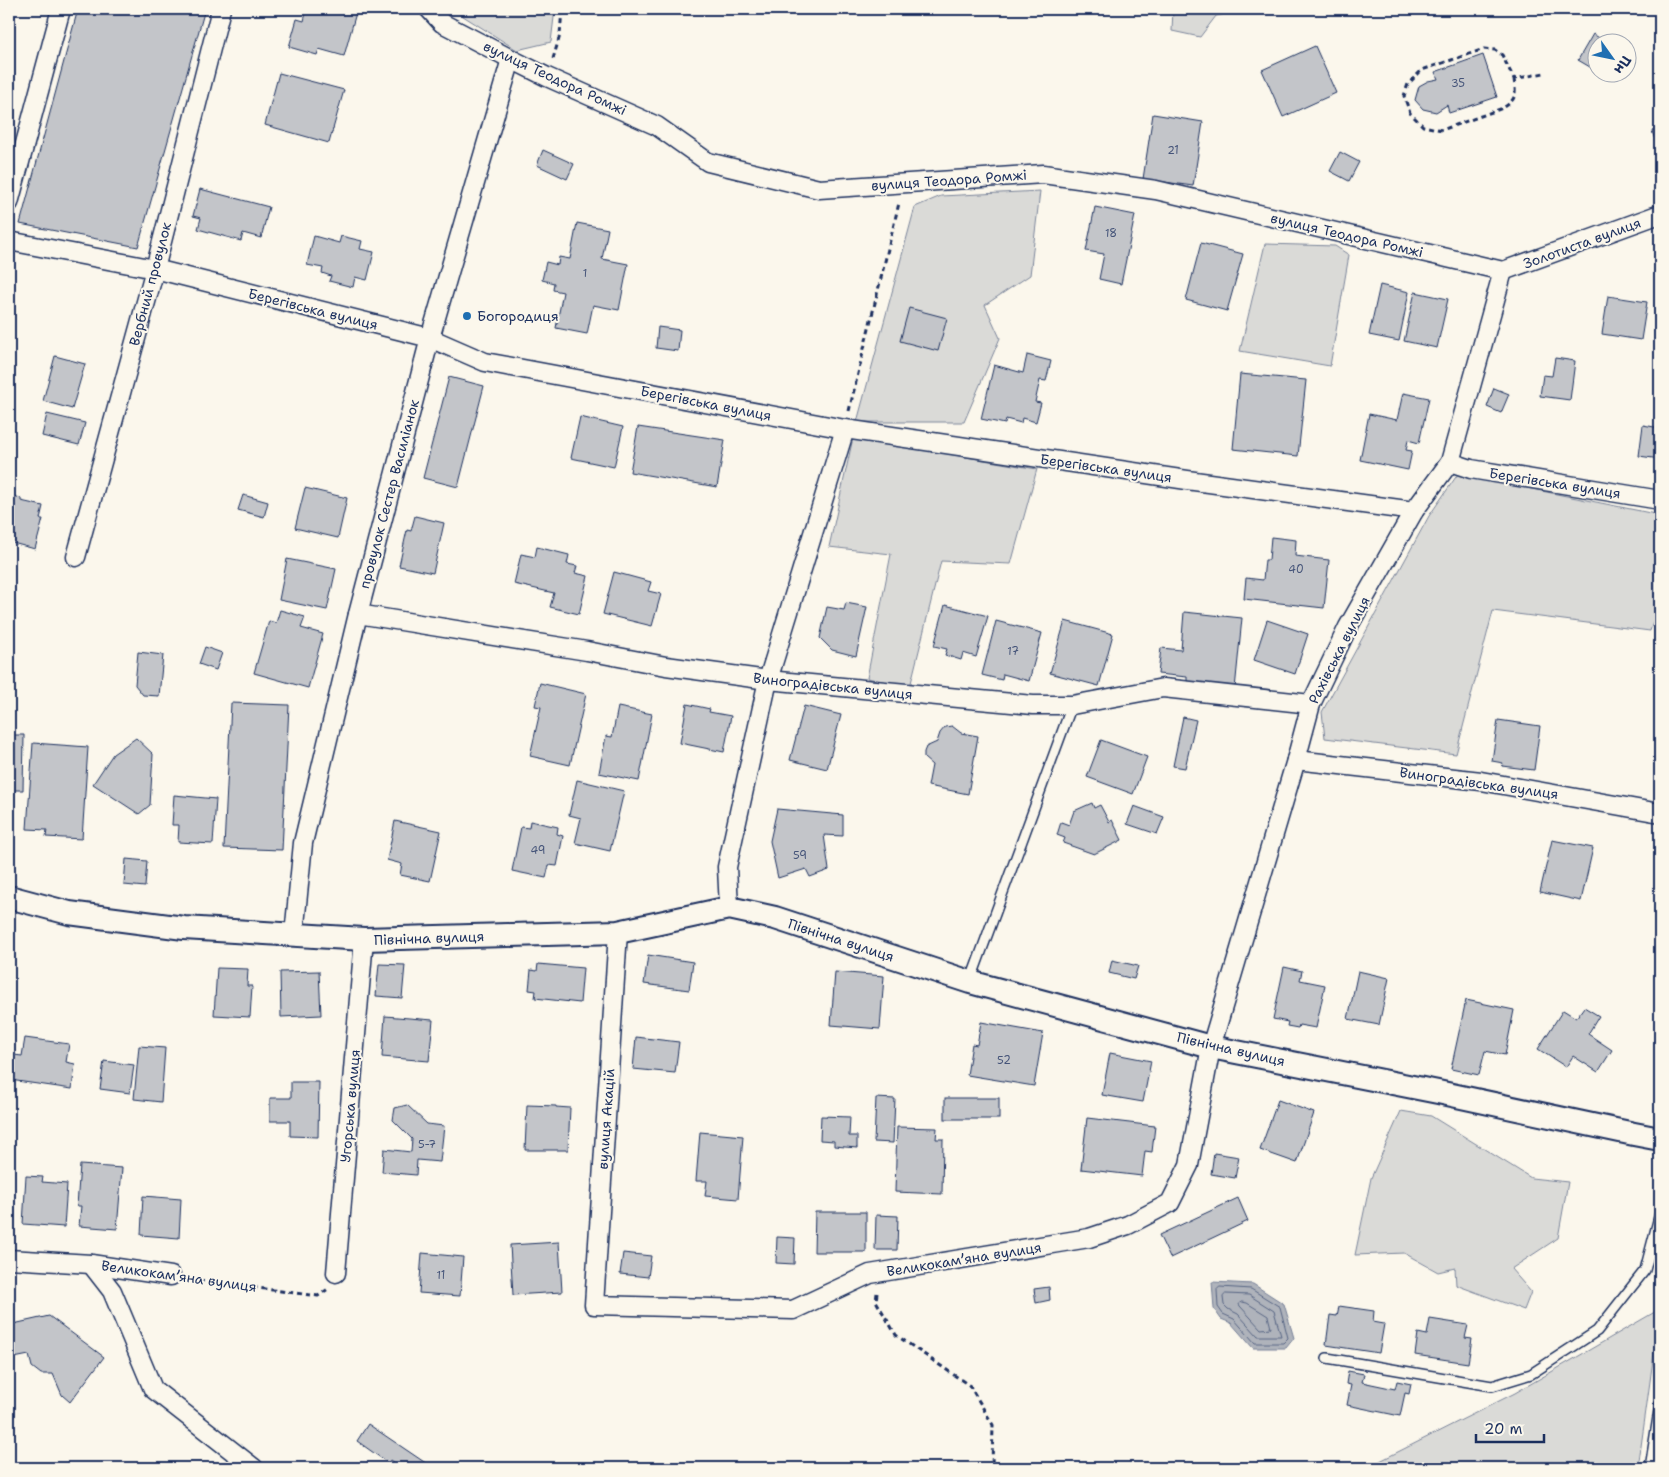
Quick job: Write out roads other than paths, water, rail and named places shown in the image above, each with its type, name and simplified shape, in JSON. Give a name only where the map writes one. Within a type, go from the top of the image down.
[{"type":"street","points":[[9,203],[62,9]]},
{"type":"street","name":"Вербний провулок","points":[[76,557],[155,269],[221,9]]},
{"type":"street","name":"вулиця Теодора Ромжі","points":[[429,9],[442,23],[511,59],[657,126],[708,162],[819,189],[1043,174],[1156,190],[1503,271]]},
{"type":"street","name":"провулок Сестер Василіанок","points":[[294,935],[303,842],[358,614],[430,338],[511,59]]},
{"type":"street","name":"Золотиста вулиця","points":[[1503,271],[1660,214]]},
{"type":"street","name":"Берегівська вулиця","points":[[9,241],[155,269],[430,338],[486,362],[845,429],[1414,511]]},
{"type":"street","name":"Рахівська вулиця","points":[[1211,1047],[1311,704],[1348,626],[1414,511],[1450,462],[1503,271]]},
{"type":"street","points":[[728,908],[727,867],[768,680],[845,429]]},
{"type":"street","name":"Берегівська вулиця","points":[[1450,462],[1471,469],[1660,500]]},
{"type":"street","name":"Виноградівська вулиця","points":[[358,614],[587,651],[666,666],[768,680],[1033,705],[1072,705],[1163,688],[1311,704]]},
{"type":"street","name":"Виноградівська вулиця","points":[[1296,760],[1481,781],[1660,813]]},
{"type":"street","name":"Північна вулиця","points":[[9,897],[69,913],[184,928],[364,940],[618,932],[728,908],[775,918],[970,982],[1211,1047],[1660,1139]]},
{"type":"street","name":"вулиця Акацій","points":[[594,1305],[618,932]]},
{"type":"street","name":"Угорська вулиця","points":[[336,1273],[364,940]]},
{"type":"street","name":"Великокамʼяна вулиця","points":[[594,1305],[793,1310],[870,1274],[1089,1238],[1128,1225],[1170,1203],[1189,1165],[1211,1047]]},
{"type":"street","name":"Великокамʼяна вулиця","points":[[9,1260],[91,1264],[171,1276]]},
{"type":"street","points":[[91,1264],[112,1291],[153,1389],[254,1468]]},
{"type":"lane","points":[[970,982],[1072,705]]},
{"type":"lane","points":[[1327,1358],[1492,1386],[1530,1374],[1597,1331],[1645,1270],[1660,1213]]},
{"type":"lane","points":[[1650,1468],[1660,1404]]},
{"type":"water","points":[[1212,1282],[1253,1284],[1284,1304],[1294,1338],[1286,1348],[1253,1348],[1231,1323],[1221,1319],[1214,1309]]},
{"type":"place","name":"Богородиця","points":[[467,316]]}]
